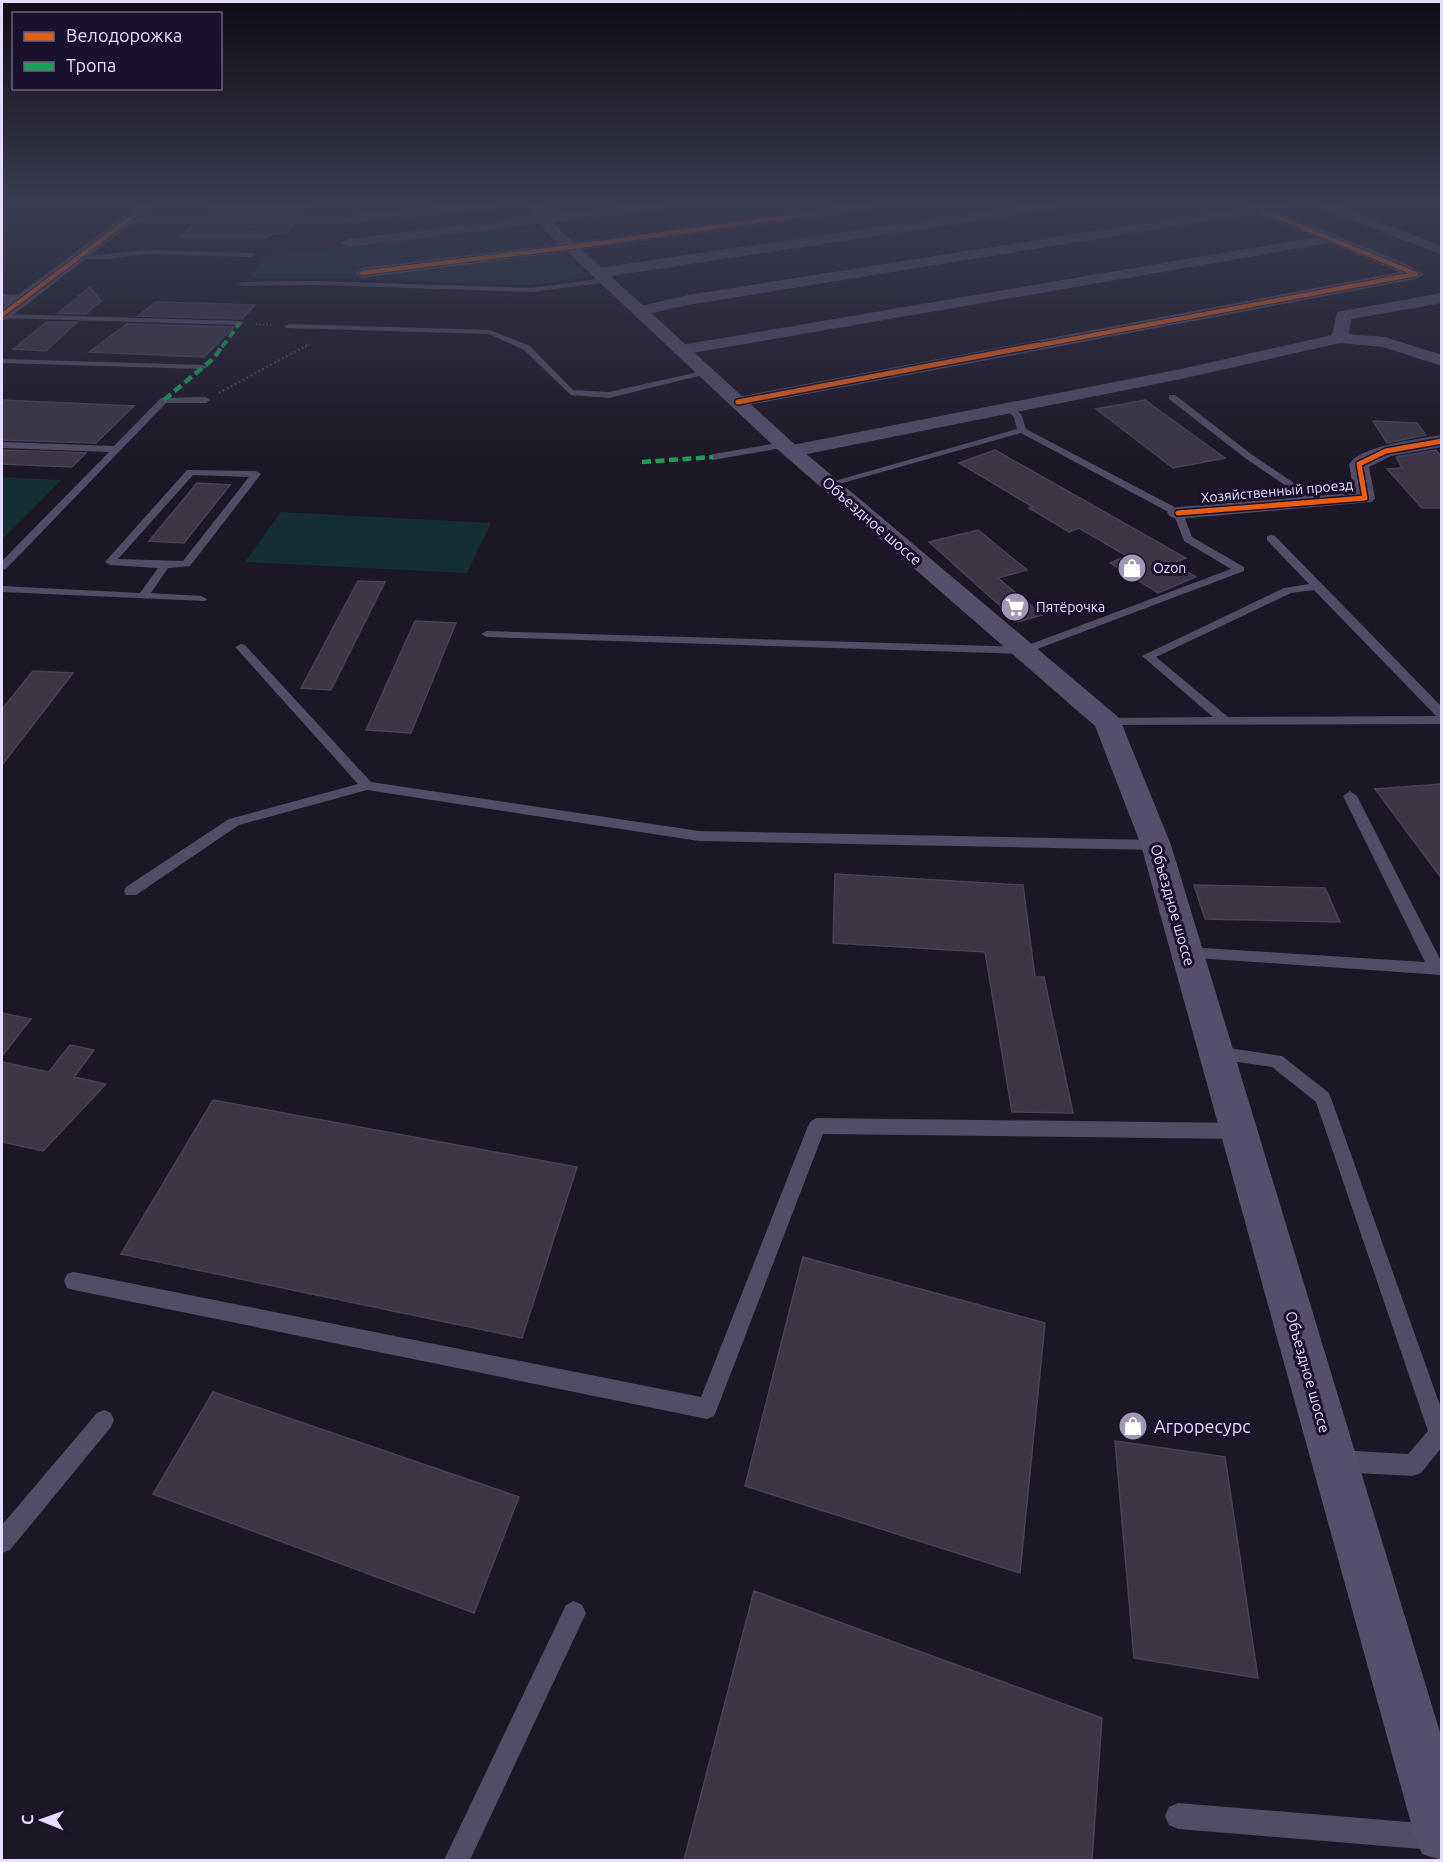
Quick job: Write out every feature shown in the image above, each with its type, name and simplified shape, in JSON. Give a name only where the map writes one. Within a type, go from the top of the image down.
[{"type":"main road","name":"Объездное шоссе","points":[[619,292],[788,448],[1107,722],[1156,845],[1442,1836]]},
{"type":"street","points":[[2,315],[31,292]]},
{"type":"street","points":[[639,311],[739,292]]},
{"type":"street","points":[[681,350],[1020,292]]},
{"type":"street","points":[[738,402],[1321,292]]},
{"type":"street","points":[[1340,338],[1343,315],[1442,298]]},
{"type":"street","points":[[2,299],[20,300]]},
{"type":"street","points":[[788,448],[1181,374],[1340,338],[1385,342],[1442,361]]},
{"type":"street","name":"Хозяйственный проезд","points":[[1178,513],[1365,498],[1359,464],[1386,451],[1442,441]]},
{"type":"lane","points":[[2,315],[240,323]]},
{"type":"lane","points":[[289,326],[490,332],[527,348],[571,392],[609,394],[706,373]]},
{"type":"lane","points":[[2,361],[203,367]]},
{"type":"lane","points":[[1172,397],[1248,456],[1316,502]]},
{"type":"lane","points":[[2,567],[164,400],[206,400]]},
{"type":"lane","points":[[1009,408],[1018,416],[1022,430]]},
{"type":"lane","points":[[487,634],[1024,651],[1240,569],[1188,539],[1178,513],[1022,430],[829,484]]},
{"type":"lane","points":[[2,445],[116,449]]},
{"type":"lane","points":[[713,456],[788,448]]},
{"type":"lane","points":[[190,472],[256,474],[186,564],[165,565],[110,562],[190,472]]},
{"type":"lane","points":[[1271,538],[1442,717]]},
{"type":"lane","points":[[143,596],[165,565]]},
{"type":"lane","points":[[1225,721],[1148,656],[1288,590],[1317,586]]},
{"type":"lane","points":[[2,589],[201,599]]},
{"type":"lane","points":[[241,647],[367,786]]},
{"type":"lane","points":[[1107,722],[1442,717]]},
{"type":"lane","points":[[131,891],[234,822],[367,786],[699,836],[1156,845]]},
{"type":"lane","points":[[1350,796],[1439,969]]},
{"type":"lane","points":[[1187,953],[1439,969]]},
{"type":"lane","points":[[1216,1053],[1276,1061],[1323,1098],[1439,1434],[1413,1465],[1334,1461]]},
{"type":"lane","points":[[74,1281],[707,1409],[817,1126],[1239,1131]]},
{"type":"lane","points":[[2,1542],[104,1420]]},
{"type":"lane","points":[[457,1860],[574,1613]]},
{"type":"lane","points":[[1178,1816],[1442,1836]]},
{"type":"path","points":[[240,323],[289,326]]},
{"type":"path","points":[[206,400],[339,327]]},
{"type":"shaded area","points":[[2,477],[61,480],[2,540]]},
{"type":"shaded area","points":[[281,512],[491,523],[467,573],[245,562]]},
{"type":"building","points":[[84,292],[94,292],[101,301],[86,314],[58,313]]},
{"type":"building","points":[[156,302],[255,305],[242,319],[138,316]]},
{"type":"building","points":[[47,322],[77,322],[46,351],[13,349]]},
{"type":"building","points":[[127,324],[234,327],[204,357],[89,352]]},
{"type":"building","points":[[2,400],[134,406],[96,443],[2,440]]},
{"type":"building","points":[[1145,400],[1225,458],[1173,468],[1096,409]]},
{"type":"building","points":[[1373,421],[1417,423],[1426,435],[1387,443]]},
{"type":"building","points":[[2,450],[86,453],[72,467],[2,464]]},
{"type":"building","points":[[995,450],[1186,558],[1173,563],[1196,577],[1158,593],[1110,563],[1127,556],[1079,528],[1069,532],[1029,508],[1033,507],[959,463]]},
{"type":"building","points":[[1436,450],[1442,458],[1442,508],[1422,508],[1387,469],[1402,468],[1396,457]]},
{"type":"building","points":[[197,483],[230,485],[184,543],[149,541]]},
{"type":"building","points":[[978,530],[1027,570],[998,578],[1042,615],[1018,622],[929,542]]},
{"type":"building","points":[[358,581],[385,582],[331,690],[301,688]]},
{"type":"building","points":[[415,621],[456,623],[411,733],[366,730]]},
{"type":"building","points":[[33,671],[73,673],[2,765],[2,709]]},
{"type":"building","points":[[1442,784],[1442,879],[1375,789]]},
{"type":"building","points":[[835,874],[1023,885],[1035,977],[1044,977],[1073,1113],[1012,1112],[985,952],[833,943]]},
{"type":"building","points":[[1194,885],[1325,888],[1340,922],[1205,919]]},
{"type":"building","points":[[2,1013],[31,1019],[2,1056]]},
{"type":"building","points":[[70,1045],[94,1050],[74,1077],[106,1084],[43,1151],[2,1142],[2,1062],[49,1072]]},
{"type":"building","points":[[213,1100],[577,1167],[522,1338],[121,1254]]},
{"type":"building","points":[[803,1257],[1045,1323],[1020,1573],[745,1486]]},
{"type":"building","points":[[213,1392],[519,1497],[474,1613],[153,1494]]},
{"type":"building","points":[[1115,1441],[1225,1457],[1258,1678],[1134,1658]]},
{"type":"building","points":[[754,1591],[1102,1718],[1092,1860],[684,1860]]},
{"type":"marked path","points":[[164,400],[214,358],[240,323]]},
{"type":"marked path","points":[[642,462],[713,457]]},
{"type":"cycle path","points":[[2,315],[33,292]]},
{"type":"cycle path","points":[[738,402],[1321,292]]},
{"type":"cycle path","points":[[1178,513],[1365,498],[1359,464],[1386,451],[1442,441]]},
{"type":"place","name":"Ozon","points":[[1132,568]]},
{"type":"place","name":"Пятёрочка","points":[[1015,607]]},
{"type":"place","name":"Агроресурс","points":[[1133,1426]]}]
